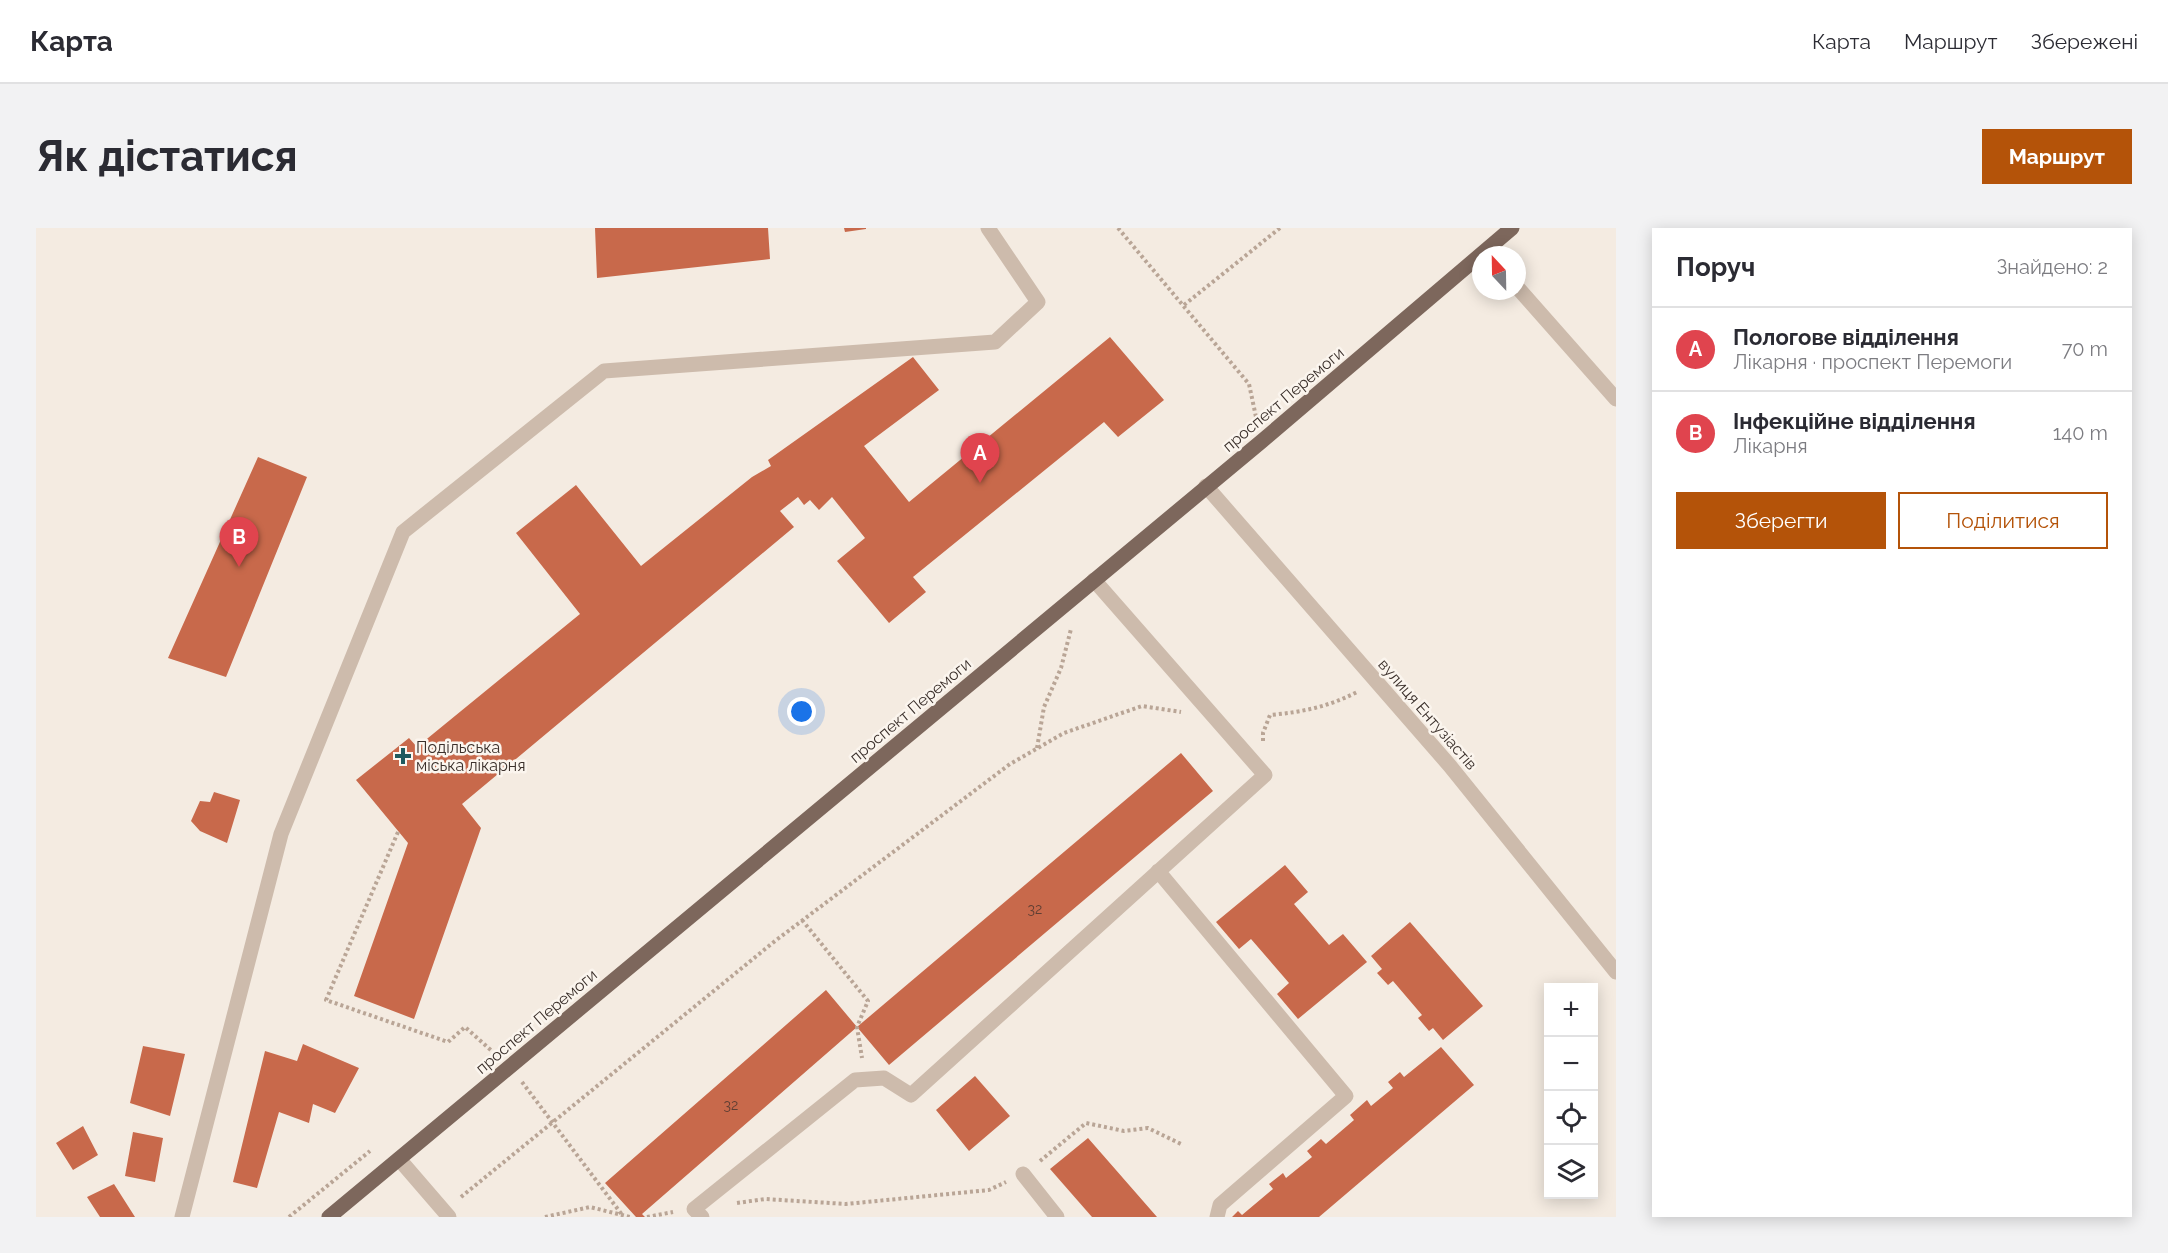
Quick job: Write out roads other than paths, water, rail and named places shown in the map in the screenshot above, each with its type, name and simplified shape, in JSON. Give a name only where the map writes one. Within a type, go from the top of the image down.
[{"type":"main road","name":"проспект Перемоги","points":[[1494,246],[1512,228]]},
{"type":"main road","name":"проспект Перемоги","points":[[329,1217],[1472,266]]},
{"type":"street","points":[[182,1217],[281,834],[403,532],[604,371],[995,342],[1038,302],[988,228]]},
{"type":"street","points":[[1526,297],[1616,399]]},
{"type":"street","name":"вулиця Ентузіастів","points":[[1206,486],[1450,766],[1616,972]]},
{"type":"street","points":[[702,1217],[694,1209],[855,1080],[884,1078],[911,1095],[1265,775],[1094,580]]},
{"type":"street","points":[[1158,871],[1346,1096],[1220,1205],[1216,1217]]},
{"type":"street","points":[[399,1159],[446,1214]]},
{"type":"street","points":[[1023,1174],[1058,1217]]},
{"type":"place","name":"Пологове відділення","points":[[980,483]]},
{"type":"place","name":"Інфекційне відділення","points":[[239,567]]},
{"type":"place","name":"Подільська міська лікарня","points":[[403,756]]}]
